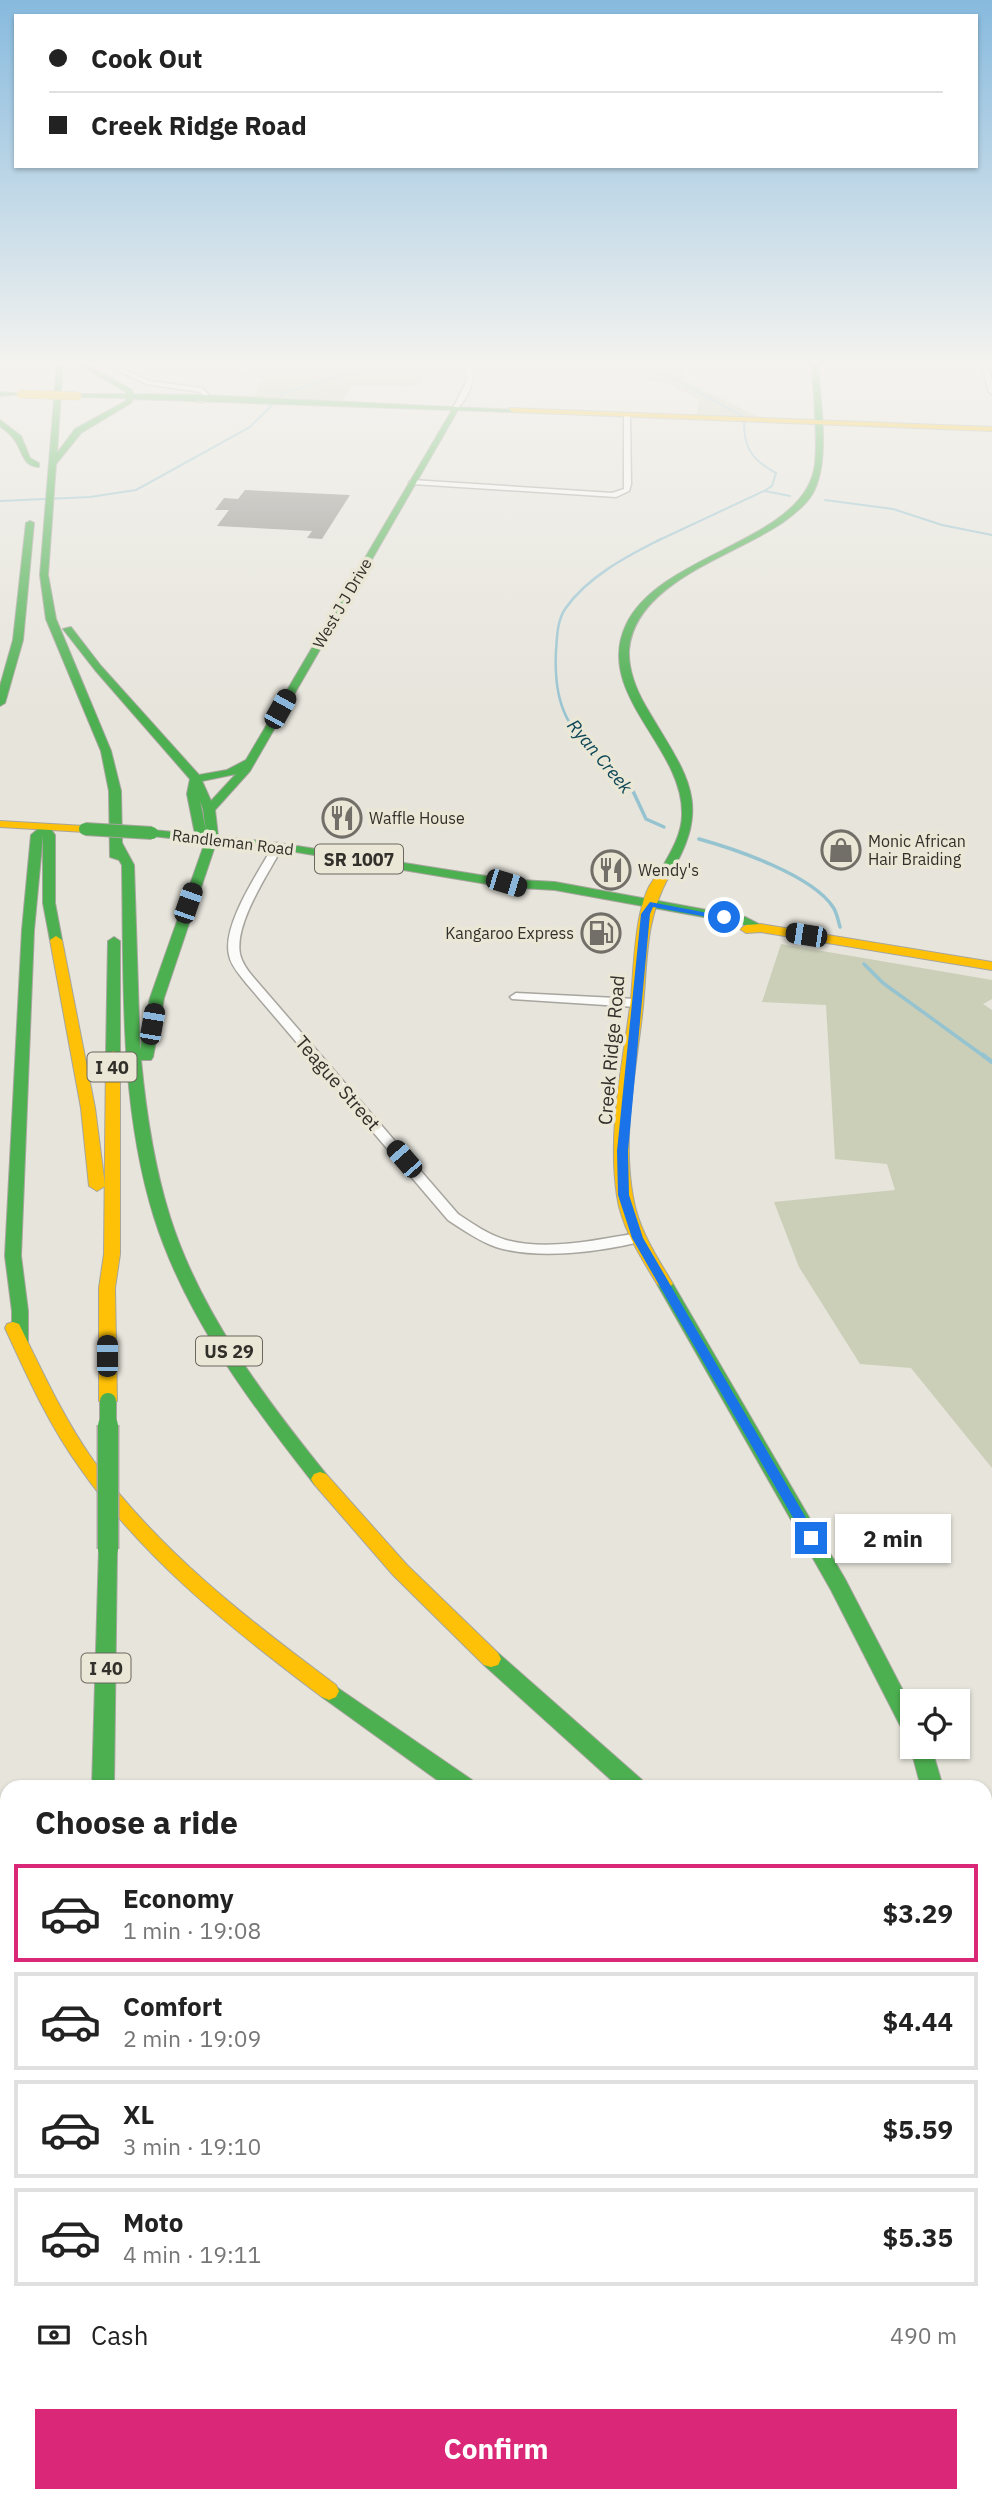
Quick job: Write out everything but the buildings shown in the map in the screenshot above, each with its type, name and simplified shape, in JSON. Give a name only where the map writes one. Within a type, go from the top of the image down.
[{"type":"main road","name":"I 40","points":[[34,485],[37,480]]},
{"type":"main road","name":"I 40","points":[[46,480],[49,500],[44,575],[51,619],[106,751],[115,791],[117,845],[112,1254],[107,1289],[108,1549],[103,1780]]},
{"type":"main road","name":"Creek Ridge Road","points":[[815,480],[806,499],[783,519],[667,583],[644,604],[628,633],[624,665],[630,686],[678,772],[686,792],[688,808],[681,844],[648,909],[636,1003],[623,1151],[624,1195],[638,1238],[838,1585],[900,1706]]},
{"type":"main road","name":"West J J Drive","points":[[209,809],[242,775],[412,482]]},
{"type":"main road","points":[[0,703],[13,663],[22,606],[31,507]]},
{"type":"main road","points":[[0,655],[10,621],[22,606]]},
{"type":"main road","points":[[51,619],[65,625],[90,661],[120,691],[196,779],[209,809],[206,837],[156,998],[139,1111]]},
{"type":"main road","points":[[196,779],[234,772],[249,761]]},
{"type":"main road","points":[[196,779],[193,794],[206,837]]},
{"type":"main road","name":"Randleman Road","points":[[0,824],[206,837],[278,846],[506,883],[552,897],[648,909],[741,930],[761,928],[992,966]]},
{"type":"main road","points":[[20,1342],[20,1311],[13,1256],[21,1079],[33,862],[37,835],[44,827],[49,835],[49,903],[88,1108],[96,1168],[100,1255],[107,1289]]},
{"type":"main road","name":"US 29","points":[[117,845],[128,865],[139,1111],[162,1218],[182,1266],[226,1347],[266,1407],[323,1482],[386,1556],[477,1646],[626,1780]]},
{"type":"main road","points":[[0,1283],[7,1315],[37,1380],[88,1466],[139,1528],[192,1581],[259,1639],[454,1780]]},
{"type":"main road","points":[[923,1759],[930,1780]]},
{"type":"street","points":[[412,482],[622,494],[627,490],[628,480]]},
{"type":"street","name":"Teague Street","points":[[278,846],[237,928],[232,943],[235,959],[453,1217],[477,1233],[505,1244],[539,1249],[638,1238]]},
{"type":"street","points":[[516,997],[636,1003]]},
{"type":"green space","points":[[781,944],[992,980],[992,999],[983,1004],[992,1010],[992,1468],[911,1368],[860,1364],[799,1267],[774,1202],[895,1190],[887,1164],[835,1159],[826,1005],[762,1002]]},
{"type":"waterway","points":[[0,501],[90,497],[136,490],[155,480]]},
{"type":"waterway","name":"Ryan Creek","points":[[659,540],[764,491],[772,486],[774,480]]},
{"type":"waterway","points":[[765,491],[790,496]]},
{"type":"waterway","points":[[825,500],[893,509],[942,525],[992,535]]},
{"type":"waterway","name":"Ryan Creek","points":[[611,768],[574,730],[561,704],[556,671],[559,624],[565,609],[584,587],[621,560],[659,540]]},
{"type":"waterway","name":"Ryan Creek","points":[[611,768],[632,789],[646,819],[664,827]]},
{"type":"waterway","name":"Ryan Creek","points":[[699,839],[752,856],[808,884],[833,907],[840,927]]},
{"type":"waterway","name":"Ryan Creek","points":[[864,964],[883,983],[985,1057]]},
{"type":"waterway","name":"Ryan Creek","points":[[983,1055],[992,1062]]},
{"type":"traffic: fast","points":[[51,480],[44,575],[51,619],[106,751],[115,791],[116,857]]},
{"type":"traffic: fast","points":[[209,809],[245,771],[414,480]]},
{"type":"traffic: fast","points":[[663,876],[683,837],[688,812],[685,788],[675,764],[635,697],[627,674],[624,650],[631,625],[649,600],[674,580],[766,530],[792,512],[810,491],[814,480]]},
{"type":"traffic: fast","points":[[0,703],[18,640],[30,523]]},
{"type":"traffic: fast","points":[[68,629],[98,668],[196,779]]},
{"type":"traffic: fast","points":[[201,837],[193,794],[196,779],[230,773],[247,763]]},
{"type":"traffic: fast","points":[[196,779],[209,809],[212,838]]},
{"type":"traffic: fast","points":[[20,1342],[20,1311],[13,1256],[28,930],[37,835],[44,827],[49,835],[49,903],[56,940]]},
{"type":"traffic: fast","points":[[85,829],[152,833]]},
{"type":"traffic: fast","points":[[152,833],[278,846],[505,883],[555,886],[745,921],[761,928]]},
{"type":"traffic: fast","points":[[146,1057],[157,998],[212,838]]},
{"type":"traffic: fast","points":[[117,845],[128,865],[133,1042],[142,1131],[162,1217],[174,1250],[209,1320],[275,1421],[320,1479]]},
{"type":"traffic: fast","points":[[113,1055],[114,941]]},
{"type":"traffic: fast","points":[[665,1284],[838,1585],[900,1706]]},
{"type":"traffic: fast","points":[[108,1401],[108,1549]]},
{"type":"traffic: fast","points":[[103,1780],[108,1549]]},
{"type":"traffic: fast","points":[[491,1659],[626,1780]]},
{"type":"traffic: fast","points":[[329,1691],[454,1780]]},
{"type":"traffic: fast","points":[[924,1759],[930,1780]]},
{"type":"traffic: slow","points":[[0,824],[85,829]]},
{"type":"traffic: slow","points":[[663,876],[643,925],[621,1147],[627,1209],[641,1242],[665,1284]]},
{"type":"traffic: slow","points":[[746,929],[761,928],[992,966]]},
{"type":"traffic: slow","points":[[56,940],[88,1108],[97,1186]]},
{"type":"traffic: slow","points":[[108,1401],[107,1288],[112,1254],[113,1055]]},
{"type":"traffic: slow","points":[[13,1328],[66,1432],[112,1497],[139,1528],[199,1587],[263,1641],[329,1691]]},
{"type":"traffic: slow","points":[[320,1479],[400,1570],[491,1659]]},
{"type":"place","name":"Waffle House","points":[[342,818]]},
{"type":"place","name":"Monic African Hair Braiding","points":[[841,850]]},
{"type":"place","name":"Wendy's","points":[[611,870]]},
{"type":"place","name":"Kangaroo Express","points":[[601,933]]},
{"type":"route","points":[[724,917],[650,904],[646,914],[628,1087],[623,1151],[624,1195],[638,1238],[811,1538]]}]
